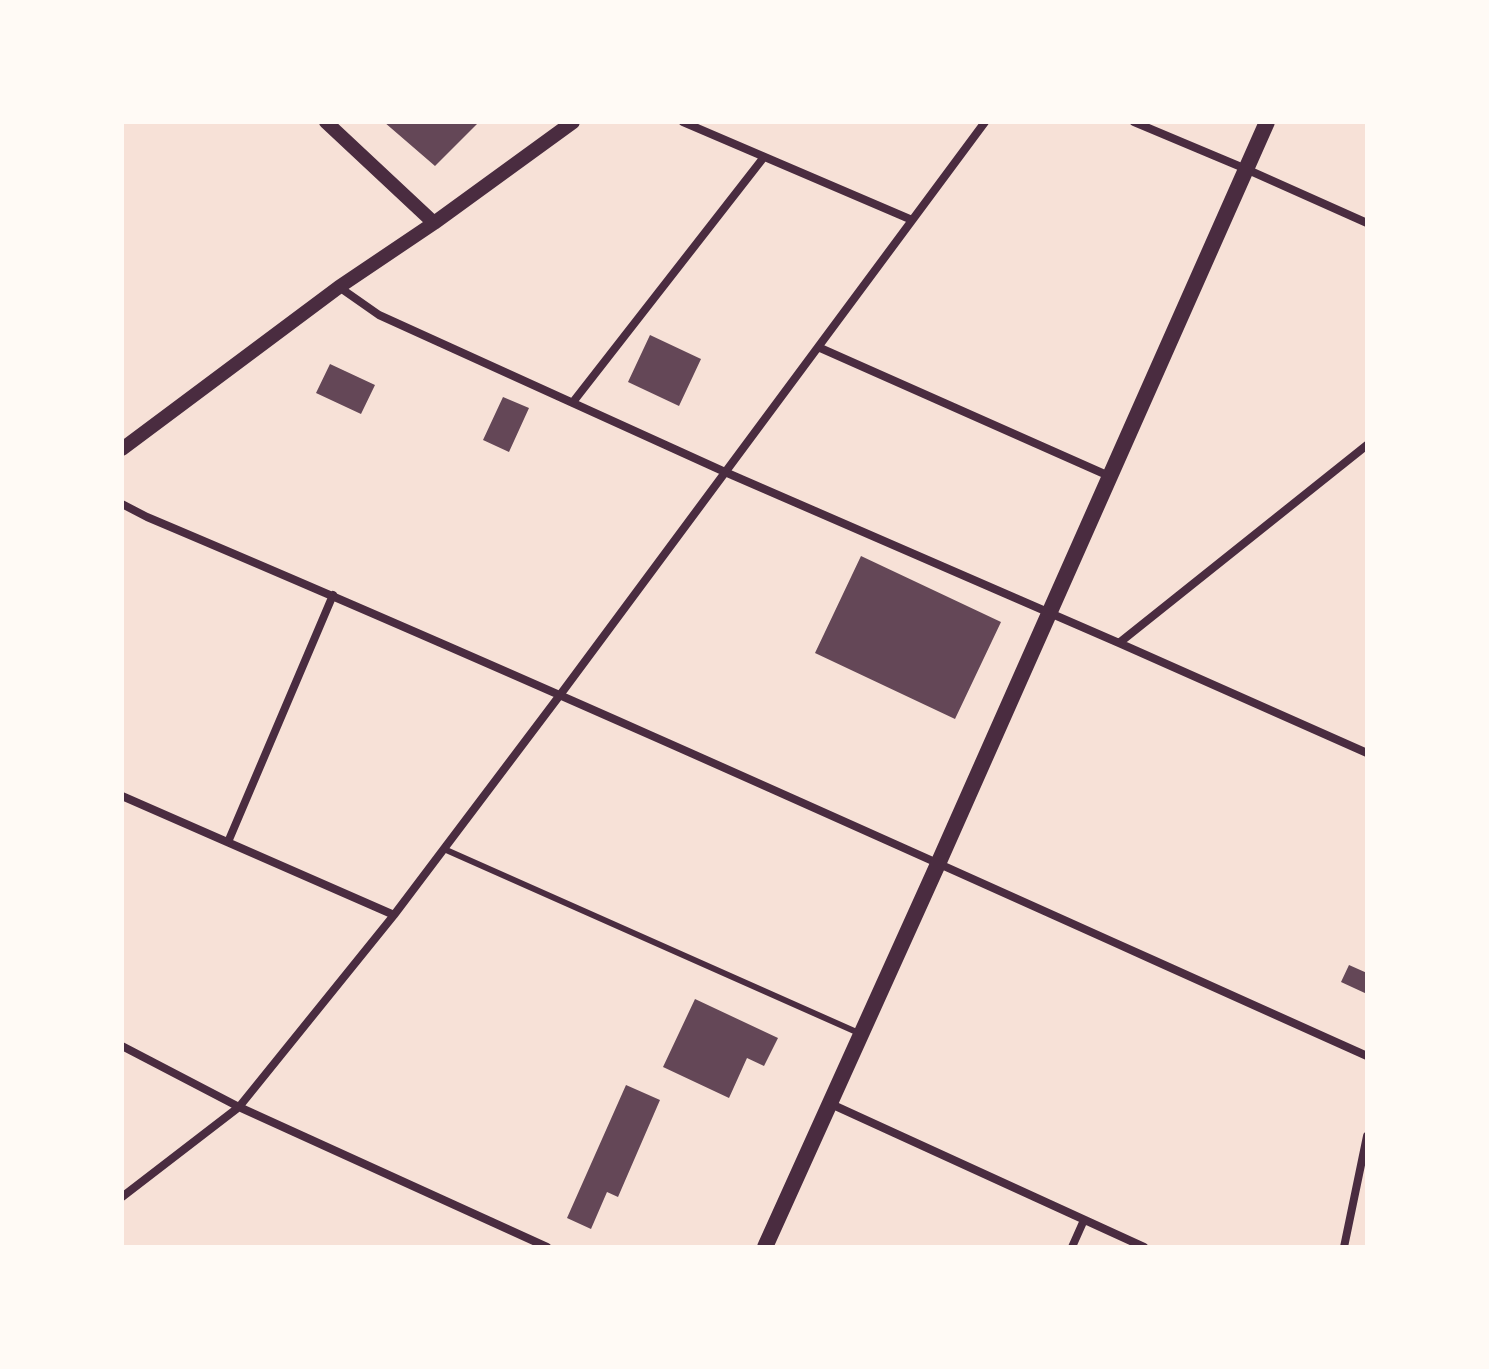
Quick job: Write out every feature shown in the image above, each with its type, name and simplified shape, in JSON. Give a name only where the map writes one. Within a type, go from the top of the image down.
[{"type":"main road","points":[[765,1247],[1267,122]]},
{"type":"street","points":[[326,122],[434,223]]},
{"type":"street","points":[[122,449],[339,287],[434,223],[573,122]]},
{"type":"street","points":[[683,122],[912,220]]},
{"type":"street","points":[[122,1197],[239,1107],[394,915],[985,122]]},
{"type":"street","points":[[1134,122],[1367,223]]},
{"type":"street","points":[[573,402],[764,157]]},
{"type":"street","points":[[339,287],[379,315],[725,472],[1367,753]]},
{"type":"street","points":[[818,347],[1109,476]]},
{"type":"street","points":[[1119,643],[1367,445]]},
{"type":"street","points":[[122,504],[560,695],[1367,1056]]},
{"type":"street","points":[[228,842],[333,595]]},
{"type":"street","points":[[122,796],[394,915]]},
{"type":"street","points":[[122,1046],[239,1107],[547,1247]]},
{"type":"street","points":[[831,1104],[1144,1247]]},
{"type":"street","points":[[1344,1247],[1367,1136]]},
{"type":"street","points":[[1072,1247],[1084,1220]]},
{"type":"lane","points":[[444,849],[862,1035]]},
{"type":"building","points":[[384,122],[479,122],[435,166]]},
{"type":"building","points":[[650,335],[701,359],[679,406],[628,382]]},
{"type":"building","points":[[330,364],[375,385],[361,414],[316,393]]},
{"type":"building","points":[[503,397],[529,408],[509,452],[483,440]]},
{"type":"building","points":[[861,556],[1001,622],[955,719],[815,653]]},
{"type":"building","points":[[1349,965],[1367,973],[1367,994],[1341,982]]},
{"type":"building","points":[[695,999],[778,1038],[764,1066],[747,1058],[729,1098],[663,1067]]},
{"type":"building","points":[[626,1085],[660,1100],[618,1197],[607,1192],[591,1229],[567,1218]]}]
